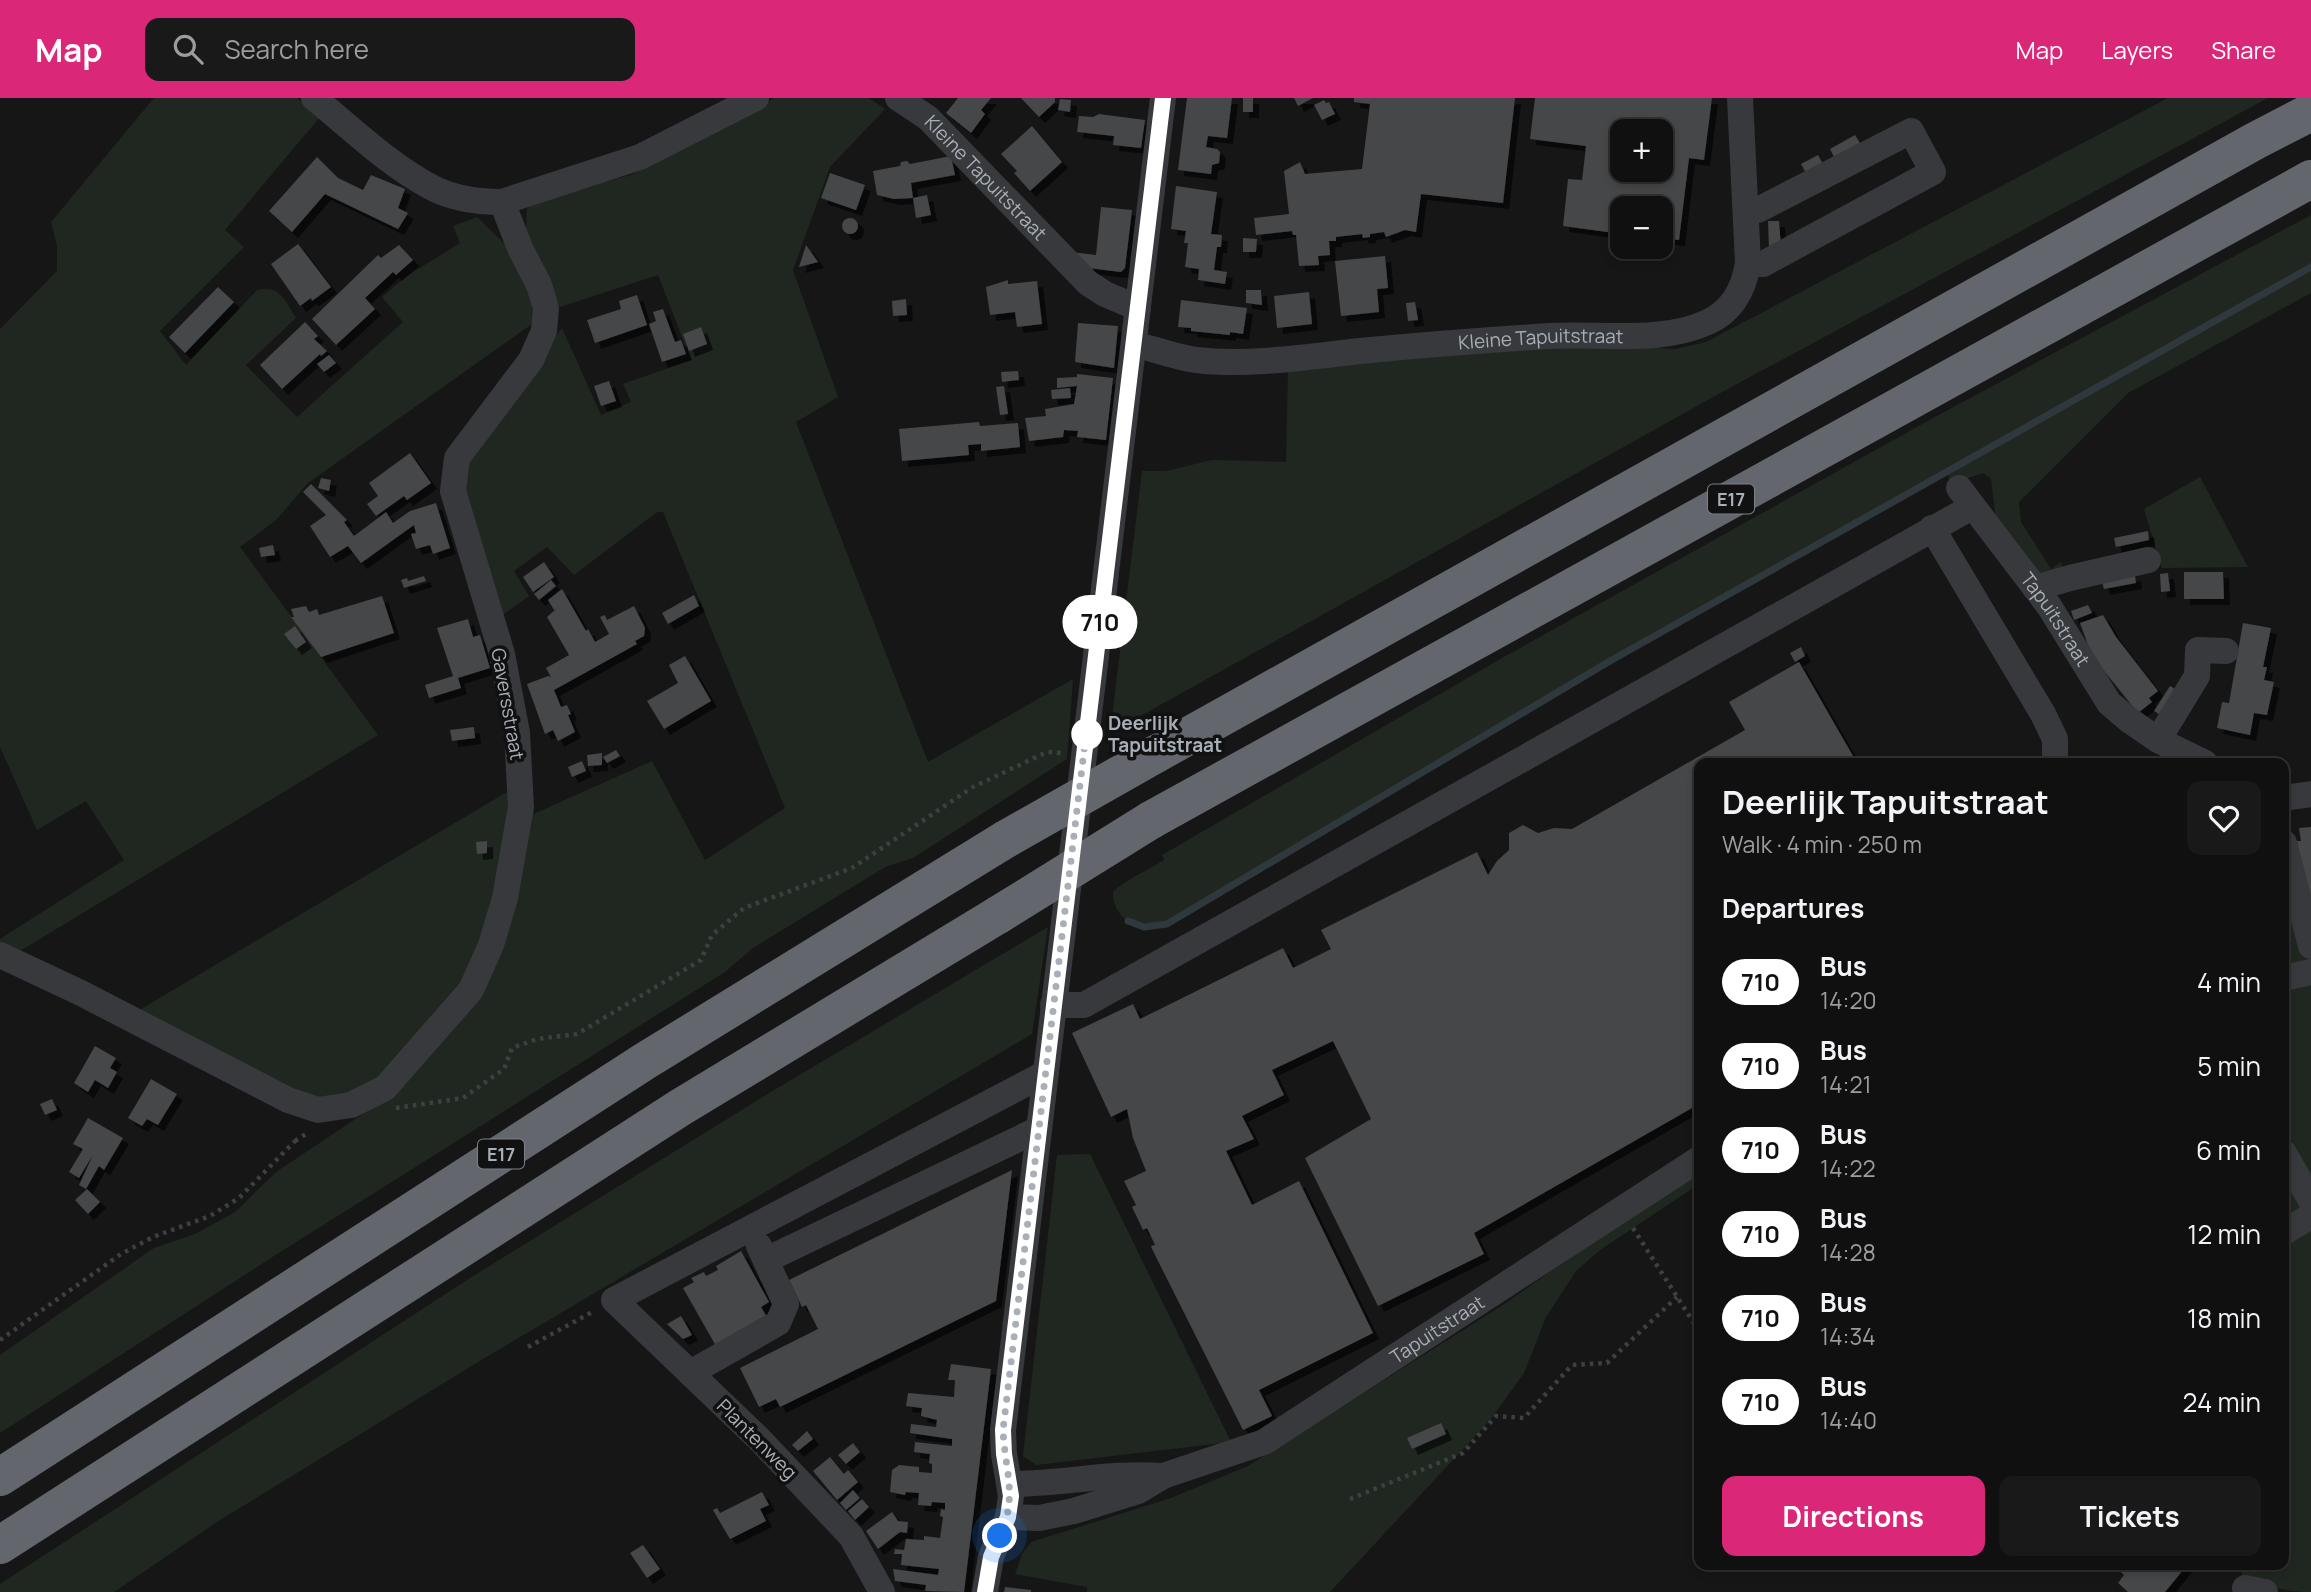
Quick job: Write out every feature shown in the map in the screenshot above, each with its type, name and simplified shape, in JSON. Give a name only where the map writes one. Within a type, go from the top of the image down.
[{"type":"highway","name":"E17","points":[[0,1477],[645,1061],[1006,839],[2311,112]]},
{"type":"highway","name":"E17","points":[[0,1545],[681,1107],[1151,820],[2311,179]]},
{"type":"street","points":[[314,98],[388,158],[430,187],[479,202],[502,202],[640,157],[756,98]]},
{"type":"street","name":"Kleine Tapuitstraat","points":[[898,98],[928,118],[1087,283],[1105,294],[1138,307]]},
{"type":"street","points":[[985,1592],[991,1557],[1008,1517],[1010,1484],[1003,1430],[1163,98]]},
{"type":"street","name":"Kleine Tapuitstraat","points":[[1134,344],[1195,360],[1265,361],[1554,336],[1655,335],[1684,331],[1710,321],[1728,309],[1739,294],[1746,278],[1748,264],[1740,98]]},
{"type":"street","points":[[1746,209],[1758,209],[1911,131],[1933,172],[1763,264],[1748,264]]},
{"type":"street","name":"Gaversstraat","points":[[0,955],[81,993],[318,1118],[385,1088],[471,990],[491,946],[505,898],[521,807],[517,733],[502,654],[453,491],[457,458],[531,360],[544,331],[546,308],[539,285],[520,248],[502,202]]},
{"type":"street","name":"Tapuitstraat","points":[[1932,528],[1965,498],[2049,606],[2109,703],[2158,740],[2195,758]]},
{"type":"street","points":[[1053,1005],[1084,1005],[1932,528],[2043,714],[2055,739],[2055,758]]},
{"type":"street","points":[[2035,588],[2148,560]]},
{"type":"street","points":[[2158,740],[2197,676],[2197,650],[2226,651]]},
{"type":"street","points":[[2289,797],[2311,794]]},
{"type":"street","points":[[2289,862],[2311,946]]},
{"type":"street","points":[[2289,977],[2311,972]]},
{"type":"street","points":[[614,1300],[1046,1073]]},
{"type":"street","points":[[766,1260],[1039,1129]]},
{"type":"street","name":"Tapuitstraat","points":[[1008,1517],[1039,1518],[1074,1511],[1138,1491],[1163,1476],[1264,1443],[1694,1162]]},
{"type":"street","points":[[2289,1162],[2311,1201]]},
{"type":"street","points":[[2289,1229],[2311,1216]]},
{"type":"street","points":[[690,1373],[778,1323],[786,1304],[751,1228]]},
{"type":"street","name":"Plantenweg","points":[[614,1300],[759,1439],[851,1536],[882,1592]]},
{"type":"street","name":"Tapuitstraat","points":[[1010,1484],[1038,1484],[1135,1474],[1163,1476]]},
{"type":"path","points":[[387,1107],[400,1108],[463,1098],[504,1069],[512,1048],[537,1039],[577,1034],[701,960],[712,935],[744,908],[852,868],[973,787],[1047,752],[1084,759]]},
{"type":"path","points":[[295,1141],[318,1118]]},
{"type":"path","points":[[0,1340],[121,1254],[153,1237],[210,1216],[239,1198],[318,1118]]},
{"type":"path","points":[[1621,1209],[1694,1323]]},
{"type":"path","points":[[1350,1499],[1463,1453],[1496,1416],[1524,1418],[1572,1365],[1607,1363],[1677,1297]]},
{"type":"path","points":[[528,1347],[614,1300]]},
{"type":"shaded area","points":[[154,98],[297,98],[320,117],[225,230],[244,247],[160,331],[186,365],[257,290],[277,292],[296,318],[246,365],[297,417],[403,322],[382,297],[407,276],[460,243],[453,226],[477,217],[512,251],[537,313],[532,324],[308,483],[276,520],[240,547],[378,735],[15,954],[0,944],[0,939],[124,860],[86,801],[37,830],[0,747],[0,329],[57,271],[57,246],[51,222]]},
{"type":"shaded area","points":[[774,98],[869,98],[885,109],[830,167],[793,270],[838,397],[796,422],[928,762],[1073,679],[1067,759],[913,858],[885,867],[753,948],[725,972],[274,1256],[0,1433],[0,1355],[154,1248],[195,1234],[235,1212],[276,1172],[402,1088],[401,1078],[464,1010],[529,816],[652,761],[705,860],[785,808],[663,512],[657,512],[574,575],[547,547],[514,571],[529,596],[500,617],[461,478],[488,427],[562,328],[601,415],[631,402],[623,384],[691,360],[658,275],[560,307],[526,232],[527,208],[554,194],[631,175]]},
{"type":"shaded area","points":[[2168,98],[2268,98],[1724,391],[1110,733],[1142,471],[1166,471],[1212,460],[1286,462],[1288,369],[1585,343],[1675,349],[1706,342]]},
{"type":"shaded area","points":[[2311,215],[2311,293],[2128,393],[2019,502],[2021,522],[2051,569],[2061,562],[2063,571],[2041,580],[1996,521],[1991,479],[1983,473],[1950,484],[1947,471],[1610,661],[1167,924],[1137,926],[1121,916],[1113,899],[1113,892],[1164,860],[1162,855],[1502,658],[1933,418]]},
{"type":"shaded area","points":[[2200,477],[2248,567],[2162,568],[2144,509]]},
{"type":"shaded area","points":[[512,789],[506,859],[474,970],[377,1078],[335,1100],[308,1096],[136,1012]]},
{"type":"shaded area","points":[[2289,892],[2311,948],[2311,1592],[2275,1588],[2241,1576],[2243,1570],[2289,1570]]},
{"type":"shaded area","points":[[1048,927],[1032,1034],[478,1362],[220,1520],[114,1592],[0,1592],[0,1584],[470,1278],[771,1092]]},
{"type":"shaded area","points":[[1090,1154],[1231,1442],[1036,1465],[1023,1456],[1057,1155]]},
{"type":"shaded area","points":[[1694,1177],[1694,1187],[1600,1250],[1576,1271],[1546,1317],[1524,1373],[1491,1419],[1330,1592],[1087,1592],[1087,1587],[1015,1574],[1022,1554],[1031,1542],[1171,1498],[1248,1466],[1506,1303],[1579,1251]]},
{"type":"building","points":[[958,98],[991,98],[981,110],[985,114],[971,133],[946,113]]},
{"type":"building","points":[[1021,98],[1055,98],[1055,102],[1039,117]]},
{"type":"building","points":[[1187,98],[1232,98],[1227,138],[1208,136],[1206,147],[1220,152],[1219,163],[1212,165],[1211,174],[1178,170]]},
{"type":"building","points":[[1243,98],[1253,98],[1253,112],[1243,112]]},
{"type":"building","points":[[1294,98],[1313,98],[1298,106]]},
{"type":"building","points":[[1354,98],[1515,98],[1503,203],[1421,194],[1416,232],[1405,230],[1386,237],[1384,232],[1363,238],[1362,234],[1336,237],[1336,241],[1329,241],[1330,255],[1318,256],[1319,265],[1299,266],[1296,235],[1293,235],[1292,231],[1256,235],[1254,218],[1289,214],[1284,171],[1300,162],[1305,174],[1362,169],[1370,104],[1354,102]]},
{"type":"building","points":[[1535,98],[1712,98],[1704,160],[1689,158],[1679,240],[1673,239],[1673,196],[1610,196],[1610,232],[1563,226],[1568,179],[1582,180],[1586,146],[1530,139]]},
{"type":"building","points":[[1060,99],[1071,100],[1070,112],[1058,110]]},
{"type":"building","points":[[1324,100],[1329,102],[1335,114],[1322,120],[1314,105]]},
{"type":"building","points":[[1099,114],[1145,120],[1141,148],[1113,145],[1114,136],[1077,132],[1079,116],[1093,117]]},
{"type":"building","points":[[1032,126],[1062,162],[1030,191],[1014,173],[1017,171],[1001,154]]},
{"type":"building","points":[[1855,135],[1860,143],[1834,157],[1830,149]]},
{"type":"building","points":[[1818,155],[1823,164],[1806,173],[1801,164]]},
{"type":"building","points":[[951,156],[955,175],[911,183],[913,198],[894,199],[877,195],[873,171],[900,166],[901,162],[907,161],[910,164]]},
{"type":"building","points":[[317,157],[338,178],[363,190],[371,175],[405,189],[398,208],[408,213],[398,229],[325,194],[292,232],[269,211]]},
{"type":"building","points":[[830,173],[865,185],[856,210],[821,198]]},
{"type":"building","points":[[1176,186],[1217,192],[1211,234],[1222,235],[1221,247],[1217,247],[1214,270],[1227,272],[1225,284],[1198,280],[1199,269],[1185,267],[1188,243],[1184,243],[1186,231],[1171,229]]},
{"type":"building","points":[[927,195],[931,215],[916,218],[913,198]]},
{"type":"building","points":[[1101,207],[1132,210],[1125,268],[1121,272],[1088,268],[1071,252],[1096,255]]},
{"type":"building","points":[[850,218],[858,226],[850,234],[842,226]]},
{"type":"building","points":[[1768,221],[1779,221],[1781,247],[1769,248]]},
{"type":"building","points":[[1243,238],[1257,239],[1256,252],[1243,252]]},
{"type":"building","points":[[298,244],[331,287],[300,306],[271,264]]},
{"type":"building","points":[[399,245],[413,260],[396,275],[393,272],[365,298],[375,309],[336,345],[312,319],[378,255],[381,258]]},
{"type":"building","points":[[806,245],[818,262],[799,267]]},
{"type":"building","points":[[1385,256],[1388,288],[1377,289],[1379,312],[1341,316],[1335,261]]},
{"type":"building","points":[[1008,280],[1008,284],[1037,281],[1042,324],[1017,327],[1015,312],[990,315],[986,287]]},
{"type":"building","points":[[218,287],[234,302],[185,353],[169,337]]},
{"type":"building","points":[[1246,290],[1261,290],[1262,305],[1246,303]]},
{"type":"building","points":[[1309,292],[1312,324],[1277,328],[1274,296]]},
{"type":"building","points":[[637,295],[647,325],[595,343],[587,320],[621,309],[619,301]]},
{"type":"building","points":[[906,299],[907,315],[893,316],[892,301]]},
{"type":"building","points":[[1181,300],[1247,308],[1243,334],[1191,331],[1191,328],[1178,327]]},
{"type":"building","points":[[1415,302],[1418,320],[1408,321],[1406,303]]},
{"type":"building","points":[[663,309],[675,342],[681,340],[686,354],[662,362],[649,324],[656,321],[653,312]]},
{"type":"building","points":[[305,322],[318,336],[314,339],[327,351],[321,356],[320,354],[282,389],[260,365]]},
{"type":"building","points":[[1078,323],[1118,326],[1114,368],[1075,362]]},
{"type":"building","points":[[701,327],[707,344],[689,351],[683,334]]},
{"type":"building","points":[[329,355],[336,363],[324,372],[317,364]]},
{"type":"building","points":[[1018,371],[1019,380],[1002,382],[1001,372]]},
{"type":"building","points":[[1077,374],[1113,378],[1106,440],[1077,437],[1078,431],[1064,430],[1063,437],[1029,441],[1025,418],[1046,416],[1045,409],[1074,404],[1077,386],[1057,388],[1057,378],[1077,377]]},
{"type":"building","points":[[609,381],[616,401],[601,406],[594,386]]},
{"type":"building","points":[[1004,386],[1008,414],[1000,415],[996,387]]},
{"type":"building","points":[[1070,388],[1071,398],[1052,399],[1051,390]]},
{"type":"building","points":[[979,422],[980,426],[1018,423],[1020,447],[981,451],[981,444],[968,445],[969,455],[902,461],[899,429]]},
{"type":"building","points":[[410,453],[431,483],[407,500],[404,496],[376,516],[367,504],[378,496],[369,483]]},
{"type":"building","points":[[321,478],[331,480],[329,491],[318,488]]},
{"type":"building","points":[[311,484],[347,520],[344,522],[354,536],[386,512],[393,523],[410,511],[436,503],[450,548],[433,554],[430,545],[416,549],[411,534],[416,533],[414,525],[361,563],[348,546],[330,557],[310,526],[326,515],[303,492]]},
{"type":"building","points":[[2148,531],[2149,540],[2116,547],[2114,538]]},
{"type":"building","points":[[273,545],[275,555],[261,557],[259,548]]},
{"type":"building","points":[[544,562],[554,577],[533,592],[523,577]]},
{"type":"building","points":[[2184,572],[2223,572],[2224,599],[2184,599]]},
{"type":"building","points":[[2168,573],[2170,591],[2161,592],[2160,574]]},
{"type":"building","points":[[2135,575],[2136,583],[2104,589],[2102,582]]},
{"type":"building","points":[[424,576],[426,581],[404,588],[401,580],[407,578],[408,581]]},
{"type":"building","points":[[551,580],[556,586],[539,600],[534,594]]},
{"type":"building","points":[[562,589],[595,642],[609,634],[600,617],[605,615],[607,620],[634,606],[645,628],[644,636],[635,641],[637,644],[554,690],[561,707],[567,705],[575,732],[558,741],[553,730],[545,734],[527,684],[551,677],[546,668],[569,655],[547,617],[556,609],[554,610],[548,600]]},
{"type":"building","points":[[694,595],[699,606],[668,624],[662,613]]},
{"type":"building","points":[[382,596],[394,633],[321,657],[291,617],[294,617],[291,609],[306,606],[309,612],[317,609],[319,615]]},
{"type":"building","points":[[2088,605],[2092,613],[2074,620],[2071,611]]},
{"type":"building","points":[[2103,615],[2116,637],[2158,691],[2149,698],[2152,702],[2138,713],[2092,656],[2080,623]]},
{"type":"building","points":[[468,619],[473,637],[480,635],[490,668],[458,678],[461,688],[429,698],[425,685],[453,676],[437,628]]},
{"type":"building","points":[[2243,623],[2271,628],[2263,667],[2267,667],[2264,680],[2274,682],[2267,715],[2254,713],[2250,735],[2217,728],[2222,702],[2229,703]]},
{"type":"building","points":[[295,626],[306,642],[296,649],[284,634]]},
{"type":"building","points":[[1801,647],[1805,656],[1795,662],[1790,653]]},
{"type":"building","points":[[685,656],[711,701],[664,729],[647,701],[678,683],[669,665]]},
{"type":"building","points":[[1799,662],[1854,758],[1696,758],[1745,730],[1729,702]]},
{"type":"building","points":[[2170,686],[2180,692],[2164,717],[2154,711]]},
{"type":"building","points":[[474,727],[475,738],[452,741],[450,730]]},
{"type":"building","points":[[616,750],[620,756],[607,763],[603,757]]},
{"type":"building","points":[[602,753],[602,765],[588,766],[587,755]]},
{"type":"building","points":[[1694,759],[1694,1107],[1474,1233],[1484,1254],[1378,1306],[1305,1158],[1371,1119],[1333,1041],[1272,1070],[1284,1095],[1242,1116],[1254,1139],[1226,1151],[1252,1205],[1299,1181],[1373,1333],[1259,1390],[1272,1416],[1243,1430],[1153,1251],[1151,1246],[1155,1245],[1147,1228],[1143,1230],[1132,1207],[1136,1205],[1124,1181],[1146,1171],[1133,1138],[1127,1109],[1111,1117],[1072,1033],[1133,1004],[1140,1019],[1283,948],[1293,968],[1331,949],[1321,930],[1477,852],[1488,875],[1497,861],[1509,850],[1509,833],[1523,825],[1538,833],[1554,828],[1572,829]]},
{"type":"building","points":[[582,761],[586,771],[572,777],[568,767]]},
{"type":"building","points":[[2311,827],[2311,910],[2297,841],[2301,841],[2299,828]]},
{"type":"building","points":[[487,841],[487,853],[477,854],[476,842]]},
{"type":"building","points":[[95,1046],[116,1058],[110,1068],[117,1072],[108,1088],[95,1080],[88,1092],[74,1083]]},
{"type":"building","points":[[151,1079],[177,1094],[158,1125],[147,1119],[142,1126],[128,1118]]},
{"type":"building","points":[[52,1099],[57,1110],[45,1115],[40,1104]]},
{"type":"building","points":[[88,1118],[123,1138],[104,1170],[99,1166],[86,1189],[79,1185],[93,1155],[79,1178],[69,1172],[83,1149],[73,1144]]},
{"type":"building","points":[[1012,1170],[996,1301],[780,1407],[776,1399],[759,1407],[740,1368],[818,1329],[806,1305],[802,1307],[789,1280]]},
{"type":"building","points":[[87,1189],[100,1202],[88,1214],[75,1200]]},
{"type":"building","points":[[741,1251],[769,1302],[761,1307],[768,1319],[716,1346],[683,1288],[694,1282],[691,1278],[704,1272],[706,1276],[718,1270],[716,1266]]},
{"type":"building","points":[[681,1316],[692,1335],[683,1339],[667,1324]]},
{"type":"building","points":[[951,1364],[991,1369],[964,1592],[925,1591],[926,1585],[895,1581],[893,1569],[938,1575],[939,1569],[901,1565],[902,1554],[894,1554],[895,1549],[904,1550],[906,1539],[924,1540],[924,1536],[940,1538],[943,1517],[940,1516],[941,1509],[945,1510],[945,1503],[918,1505],[919,1493],[906,1492],[905,1495],[890,1492],[892,1470],[899,1465],[919,1467],[919,1472],[932,1473],[930,1454],[914,1452],[915,1442],[952,1446],[952,1439],[910,1433],[911,1424],[936,1427],[937,1420],[921,1416],[922,1408],[906,1406],[908,1393],[954,1397],[955,1380],[948,1380]]},
{"type":"building","points":[[1441,1423],[1446,1434],[1412,1449],[1407,1438]]},
{"type":"building","points":[[807,1431],[813,1439],[798,1451],[792,1445]]},
{"type":"building","points":[[853,1443],[860,1452],[846,1464],[838,1455]]},
{"type":"building","points":[[830,1457],[844,1474],[848,1470],[858,1482],[837,1500],[813,1471]]},
{"type":"building","points":[[853,1490],[860,1498],[846,1510],[840,1503]]},
{"type":"building","points":[[762,1492],[769,1505],[760,1509],[766,1521],[730,1539],[713,1510],[717,1508],[720,1513]]},
{"type":"building","points":[[862,1499],[869,1507],[855,1520],[848,1511]]},
{"type":"building","points":[[892,1512],[898,1521],[908,1522],[907,1533],[900,1532],[878,1549],[866,1531]]},
{"type":"building","points":[[643,1545],[660,1569],[647,1578],[630,1553]]},
{"type":"building","points":[[2119,1570],[2183,1570],[2165,1592],[2128,1592],[2118,1583],[2124,1575]]},
{"type":"building","points":[[1005,1587],[1031,1590],[1031,1592],[1004,1592]]},
{"type":"waterway","points":[[1128,921],[1144,927],[1167,924],[1610,661],[2311,267]]},
{"type":"bus line","name":"710","points":[[985,1592],[991,1557],[1008,1517],[1011,1496],[1003,1430],[1163,98]]},
{"type":"place","name":"Deerlijk Tapuitstraat","points":[[1087,734]]},
{"type":"route","points":[[1000,1536],[1008,1517],[1011,1496],[1003,1430],[1087,726],[1087,734]]}]
